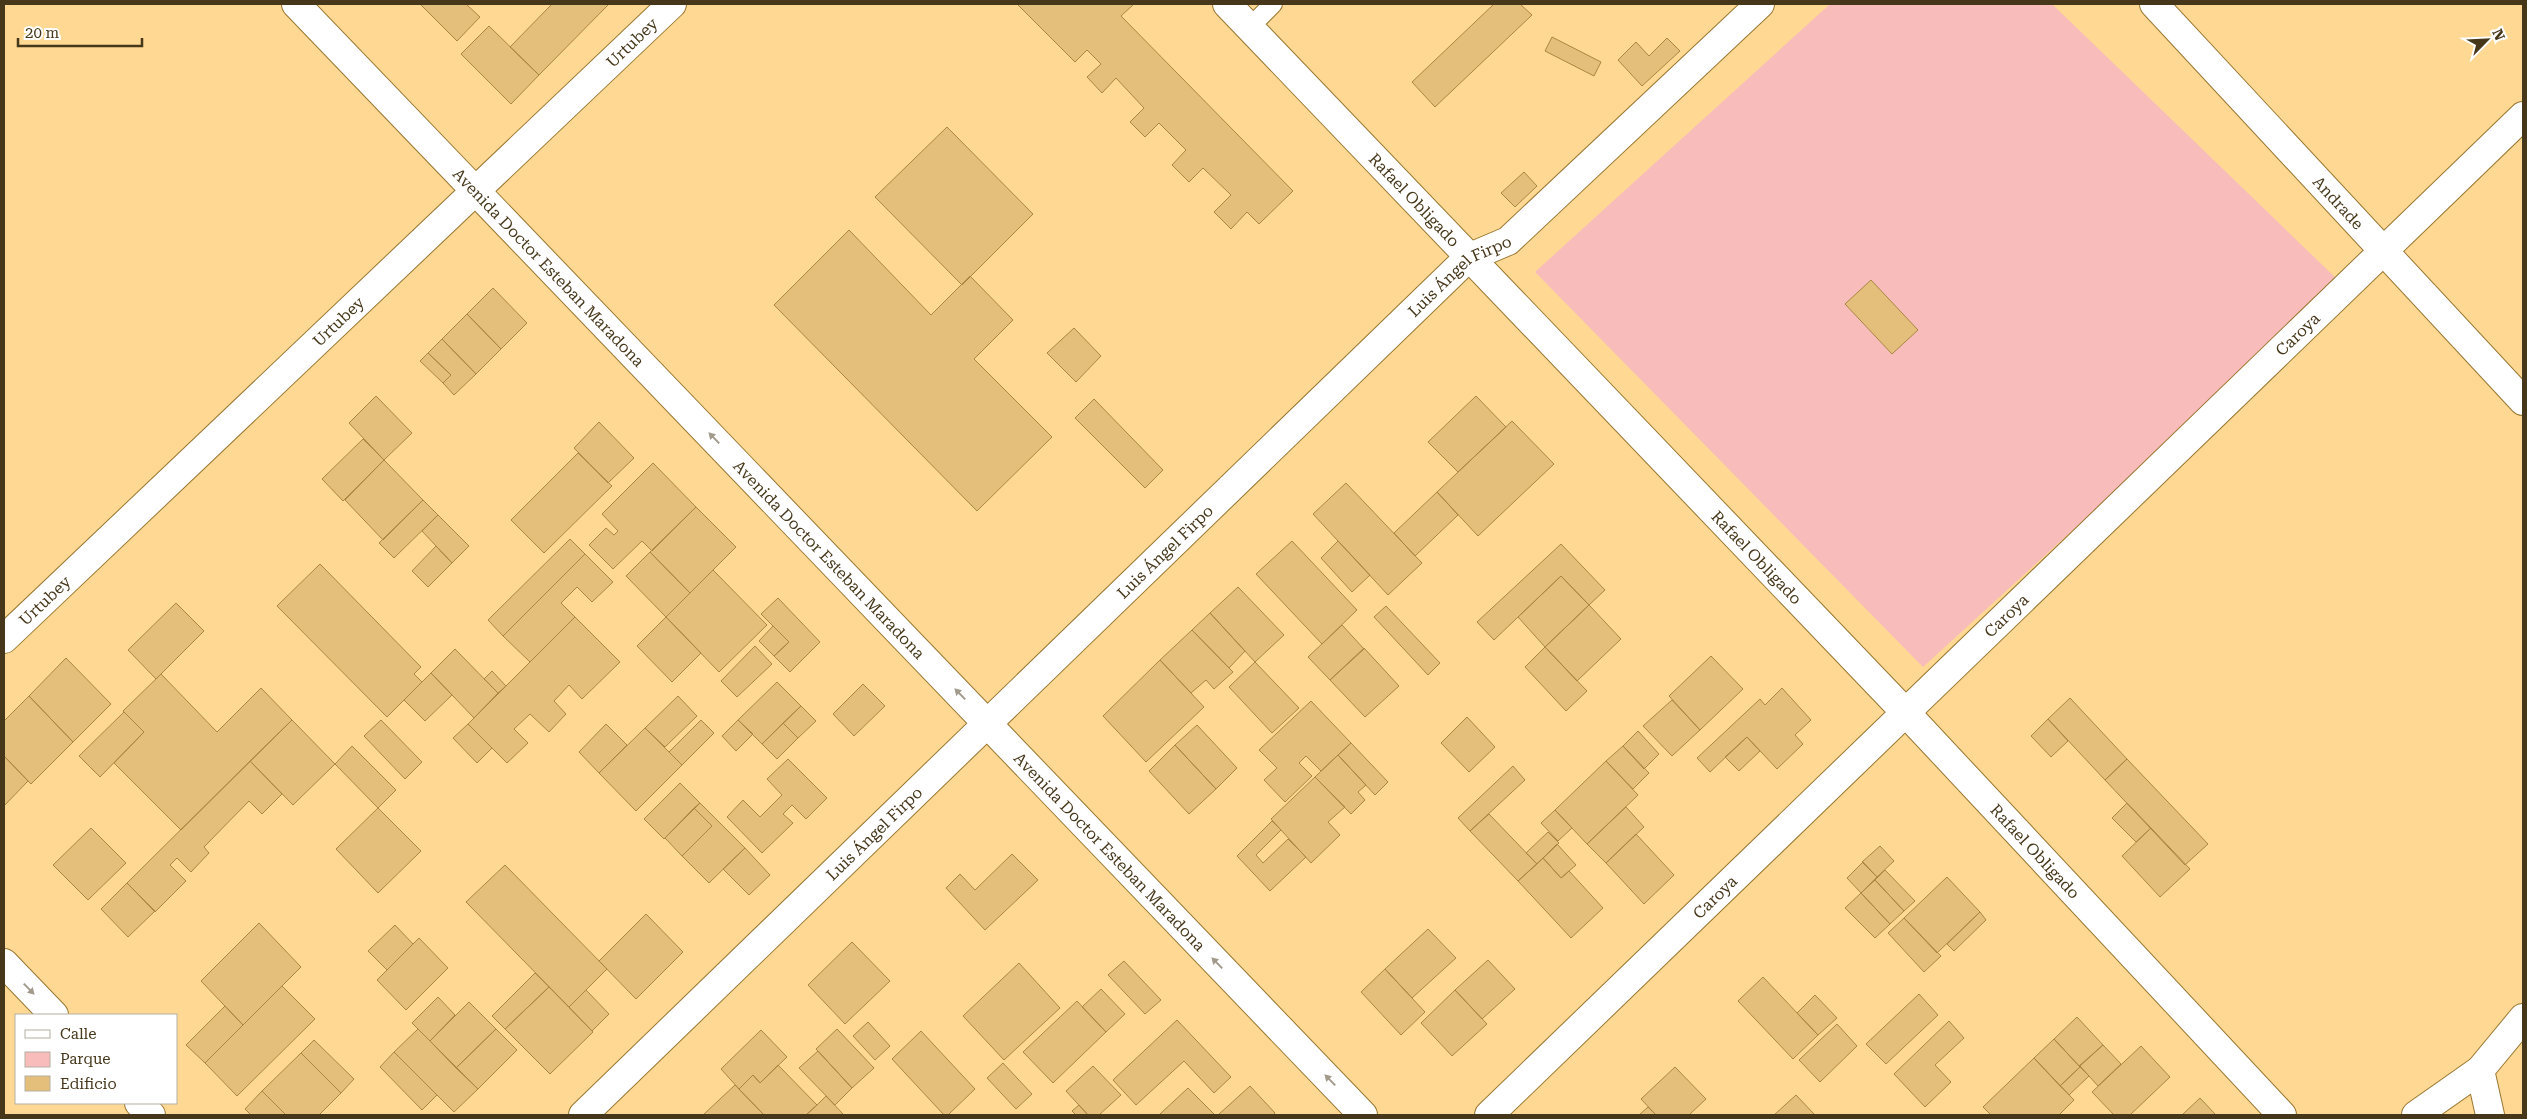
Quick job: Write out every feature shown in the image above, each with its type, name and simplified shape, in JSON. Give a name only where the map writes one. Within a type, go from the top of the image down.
[{"type":"street","name":"Avenida Doctor Esteban Maradona","points":[[296,4],[1363,1115]]},
{"type":"street","name":"Urtubey","points":[[4,639],[475,189],[672,4]]},
{"type":"street","name":"Rafael Obligado","points":[[1227,4],[1468,258],[1907,714],[2282,1115]]},
{"type":"street","name":"Luis Ángel Firpo","points":[[583,1115],[1468,258],[1508,241],[1760,4]]},
{"type":"street","name":"Andrade","points":[[2154,4],[2523,401]]},
{"type":"street","name":"Caroya","points":[[1489,1115],[1907,714],[2523,116]]},
{"type":"street","points":[[4,963],[53,1014]]},
{"type":"street","points":[[2416,1115],[2480,1070],[2523,1018]]},
{"type":"street","points":[[2480,1070],[2490,1115]]},
{"type":"street","points":[[140,1104],[151,1115]]},
{"type":"lane","points":[[1250,27],[1273,4]]},
{"type":"green space","points":[[1830,4],[2052,4],[2342,284],[1923,667],[1535,272]]},
{"type":"building","points":[[466,4],[480,17],[457,41],[421,5]]},
{"type":"building","points":[[552,4],[609,4],[539,75],[510,47]]},
{"type":"building","points":[[1017,4],[1134,4],[1121,16],[1293,191],[1259,224],[1247,212],[1231,229],[1214,212],[1231,195],[1203,168],[1189,182],[1172,165],[1186,150],[1159,123],[1145,137],[1130,122],[1144,108],[1116,78],[1102,93],[1087,77],[1101,64],[1087,50],[1075,62]]},
{"type":"building","points":[[1494,4],[1520,4],[1532,15],[1435,107],[1412,82]]},
{"type":"building","points":[[489,26],[539,75],[511,104],[461,54]]},
{"type":"building","points":[[1552,37],[1601,62],[1594,76],[1545,51]]},
{"type":"building","points":[[1667,38],[1680,51],[1642,86],[1618,60],[1636,42],[1649,56]]},
{"type":"building","points":[[947,127],[1033,214],[962,285],[875,197]]},
{"type":"building","points":[[1524,172],[1537,186],[1515,207],[1501,193]]},
{"type":"building","points":[[849,230],[931,315],[970,276],[1013,320],[974,359],[1052,437],[977,511],[774,305]]},
{"type":"building","points":[[1871,280],[1918,330],[1892,354],[1845,304]]},
{"type":"building","points":[[493,288],[527,323],[501,349],[467,314]]},
{"type":"building","points":[[467,314],[501,349],[476,374],[442,339]]},
{"type":"building","points":[[1074,328],[1101,356],[1076,382],[1047,353]]},
{"type":"building","points":[[442,339],[476,374],[454,395],[443,383],[451,375],[428,353]]},
{"type":"building","points":[[428,353],[451,375],[443,383],[420,361]]},
{"type":"building","points":[[376,396],[412,433],[384,460],[349,423]]},
{"type":"building","points":[[1476,396],[1506,427],[1458,472],[1428,442]]},
{"type":"building","points":[[1094,399],[1163,470],[1145,488],[1075,418]]},
{"type":"building","points":[[1512,421],[1554,464],[1478,536],[1437,492]]},
{"type":"building","points":[[599,422],[634,458],[608,483],[574,448]]},
{"type":"building","points":[[363,439],[384,460],[343,501],[322,479]]},
{"type":"building","points":[[578,453],[612,486],[544,553],[511,520]]},
{"type":"building","points":[[384,460],[423,500],[383,540],[345,500]]},
{"type":"building","points":[[653,463],[696,507],[652,551],[642,541],[613,569],[589,545],[606,528],[614,535],[618,531],[602,514]]},
{"type":"building","points":[[1346,483],[1422,563],[1388,595],[1313,514]]},
{"type":"building","points":[[1437,492],[1458,515],[1415,556],[1394,533]]},
{"type":"building","points":[[423,500],[438,515],[394,558],[379,543]]},
{"type":"building","points":[[696,507],[736,547],[690,593],[650,552]]},
{"type":"building","points":[[438,515],[469,546],[452,563],[422,531]]},
{"type":"building","points":[[570,539],[585,554],[503,636],[488,620]]},
{"type":"building","points":[[1292,541],[1357,610],[1322,644],[1256,574]]},
{"type":"building","points":[[1338,541],[1370,575],[1352,592],[1321,558]]},
{"type":"building","points":[[1561,544],[1605,590],[1589,605],[1561,576],[1494,640],[1477,622]]},
{"type":"building","points":[[436,546],[452,563],[428,587],[412,571]]},
{"type":"building","points":[[650,552],[690,593],[666,617],[626,576]]},
{"type":"building","points":[[585,554],[613,582],[592,602],[577,587],[561,603],[575,617],[530,662],[503,636]]},
{"type":"building","points":[[320,564],[421,667],[414,674],[422,682],[387,717],[277,606]]},
{"type":"building","points":[[713,570],[767,625],[719,672],[666,617]]},
{"type":"building","points":[[1561,576],[1589,605],[1545,647],[1518,617]]},
{"type":"building","points":[[1238,587],[1284,635],[1255,662],[1210,613]]},
{"type":"building","points":[[778,598],[820,642],[790,672],[774,656],[789,642],[761,614]]},
{"type":"building","points":[[176,603],[204,631],[156,679],[128,650]]},
{"type":"building","points":[[1589,605],[1621,639],[1577,681],[1545,647]]},
{"type":"building","points":[[1386,606],[1440,663],[1428,675],[1374,617]]},
{"type":"building","points":[[1210,613],[1245,651],[1229,668],[1192,630]]},
{"type":"building","points":[[575,617],[620,662],[582,699],[569,685],[554,701],[566,714],[549,732],[530,714],[514,729],[528,743],[507,763],[468,724]]},
{"type":"building","points":[[666,617],[701,653],[672,682],[637,646]]},
{"type":"building","points":[[1342,625],[1364,649],[1330,680],[1308,657]]},
{"type":"building","points":[[773,626],[789,642],[774,656],[759,641]]},
{"type":"building","points":[[1192,630],[1233,672],[1214,689],[1206,680],[1191,693],[1160,660]]},
{"type":"building","points":[[755,646],[772,664],[737,697],[721,681]]},
{"type":"building","points":[[1545,647],[1587,691],[1566,711],[1525,667]]},
{"type":"building","points":[[1364,648],[1399,686],[1365,717],[1330,680]]},
{"type":"building","points":[[455,649],[498,693],[474,718],[431,673]]},
{"type":"building","points":[[1711,656],[1743,689],[1700,730],[1669,696]]},
{"type":"building","points":[[66,658],[111,704],[73,742],[29,696]]},
{"type":"building","points":[[1160,660],[1204,707],[1146,762],[1103,716]]},
{"type":"building","points":[[1255,662],[1299,708],[1272,733],[1229,687]]},
{"type":"building","points":[[492,671],[506,686],[498,693],[484,679]]},
{"type":"building","points":[[431,673],[452,695],[425,721],[404,700]]},
{"type":"building","points":[[161,674],[217,732],[261,688],[292,720],[181,830],[114,763],[144,732],[123,711]]},
{"type":"building","points":[[777,682],[801,706],[762,744],[738,720]]},
{"type":"building","points":[[863,684],[885,706],[854,736],[833,714]]},
{"type":"building","points":[[1782,688],[1811,720],[1795,735],[1803,744],[1777,769],[1747,737],[1710,772],[1697,758],[1760,699],[1765,705]]},
{"type":"building","points":[[29,696],[73,742],[31,784],[4,756],[4,721]]},
{"type":"building","points":[[678,696],[697,716],[665,747],[645,728]]},
{"type":"building","points":[[2070,698],[2127,759],[2105,780],[2048,719]]},
{"type":"building","points":[[1672,700],[1700,730],[1672,756],[1643,726]]},
{"type":"building","points":[[1311,701],[1351,743],[1321,771],[1306,756],[1299,763],[1312,776],[1285,802],[1264,780],[1277,768],[1259,750]]},
{"type":"building","points":[[801,706],[816,721],[798,738],[783,723]]},
{"type":"building","points":[[124,712],[144,732],[100,777],[79,756]]},
{"type":"building","points":[[1467,717],[1495,747],[1469,772],[1441,743]]},
{"type":"building","points":[[2048,719],[2068,741],[2051,757],[2031,736]]},
{"type":"building","points":[[292,720],[335,764],[293,805],[250,761]]},
{"type":"building","points":[[381,720],[422,762],[405,779],[364,736]]},
{"type":"building","points":[[701,720],[714,733],[682,765],[669,752]]},
{"type":"building","points":[[738,720],[753,734],[736,751],[722,736]]},
{"type":"building","points":[[783,723],[798,738],[777,759],[762,744]]},
{"type":"building","points":[[468,724],[492,748],[477,763],[453,738]]},
{"type":"building","points":[[606,724],[627,745],[599,773],[579,752]]},
{"type":"building","points":[[1197,725],[1237,768],[1216,789],[1175,745]]},
{"type":"building","points":[[645,728],[682,765],[636,811],[599,773]]},
{"type":"building","points":[[1638,731],[1659,754],[1644,769],[1623,746]]},
{"type":"building","points":[[1747,737],[1760,751],[1739,771],[1725,757]]},
{"type":"building","points":[[1351,743],[1388,782],[1375,795],[1338,755]]},
{"type":"building","points":[[1175,745],[1216,789],[1189,814],[1149,771]]},
{"type":"building","points":[[352,746],[396,790],[378,808],[335,764]]},
{"type":"building","points":[[1623,746],[1649,773],[1633,789],[1606,761]]},
{"type":"building","points":[[1338,755],[1366,785],[1358,792],[1365,800],[1351,814],[1315,777]]},
{"type":"building","points":[[4,756],[28,781],[4,806]]},
{"type":"building","points":[[788,759],[827,798],[806,819],[792,805],[783,814],[793,823],[762,853],[727,817],[743,800],[760,817],[782,795],[767,779]]},
{"type":"building","points":[[2127,759],[2208,844],[2185,865],[2105,780]]},
{"type":"building","points":[[250,761],[282,794],[262,814],[249,801],[204,847],[209,853],[191,872],[177,858],[170,865],[186,881],[155,912],[127,883]]},
{"type":"building","points":[[1606,761],[1638,795],[1587,844],[1555,810]]},
{"type":"building","points":[[1513,766],[1525,780],[1470,831],[1458,818]]},
{"type":"building","points":[[1315,777],[1345,807],[1328,822],[1340,835],[1311,863],[1271,819]]},
{"type":"building","points":[[680,783],[700,803],[664,839],[644,819]]},
{"type":"building","points":[[700,803],[745,848],[709,883],[682,856],[712,826],[694,808]]},
{"type":"building","points":[[2127,803],[2151,828],[2136,842],[2112,818]]},
{"type":"building","points":[[1626,807],[1644,827],[1606,863],[1587,844]]},
{"type":"building","points":[[378,808],[421,851],[378,893],[336,849]]},
{"type":"building","points":[[694,808],[712,826],[682,856],[665,838]]},
{"type":"building","points":[[1555,810],[1572,828],[1558,841],[1541,823]]},
{"type":"building","points":[[1489,814],[1537,864],[1518,881],[1470,831]]},
{"type":"building","points":[[1272,821],[1281,830],[1256,855],[1263,863],[1288,839],[1306,857],[1270,891],[1237,856]]},
{"type":"building","points":[[91,828],[126,863],[88,900],[53,865]]},
{"type":"building","points":[[2151,828],[2190,869],[2160,897],[2122,856]]},
{"type":"building","points":[[1548,832],[1559,843],[1537,864],[1526,853]]},
{"type":"building","points":[[1636,834],[1674,875],[1644,904],[1606,863]]},
{"type":"building","points":[[1557,844],[1576,865],[1561,878],[1543,858]]},
{"type":"building","points":[[1880,846],[1894,861],[1877,877],[1862,862]]},
{"type":"building","points":[[745,848],[770,875],[749,895],[723,869]]},
{"type":"building","points":[[1012,854],[1038,880],[985,930],[946,888],[960,874],[975,890]]},
{"type":"building","points":[[1543,858],[1561,878],[1569,871],[1603,908],[1571,938],[1518,881]]},
{"type":"building","points":[[1863,862],[1877,877],[1861,893],[1847,878]]},
{"type":"building","points":[[505,865],[607,969],[569,1007],[466,902]]},
{"type":"building","points":[[1885,870],[1915,901],[1904,911],[1875,880]]},
{"type":"building","points":[[1947,877],[1980,912],[1937,953],[1904,918]]},
{"type":"building","points":[[1875,880],[1904,911],[1890,924],[1861,893]]},
{"type":"building","points":[[127,883],[155,911],[128,937],[101,909]]},
{"type":"building","points":[[1861,893],[1890,924],[1875,938],[1845,908]]},
{"type":"building","points":[[1980,912],[1986,920],[1954,951],[1947,944]]},
{"type":"building","points":[[646,914],[683,952],[636,999],[599,961]]},
{"type":"building","points":[[1904,918],[1941,956],[1924,972],[1888,933]]},
{"type":"building","points":[[259,923],[301,967],[243,1025],[201,981]]},
{"type":"building","points":[[395,925],[413,944],[387,970],[368,951]]},
{"type":"building","points":[[1428,929],[1456,958],[1412,998],[1385,969]]},
{"type":"building","points":[[419,938],[448,968],[406,1010],[377,980]]},
{"type":"building","points":[[852,942],[890,981],[845,1024],[808,985]]},
{"type":"building","points":[[1488,960],[1515,989],[1482,1019],[1455,990]]},
{"type":"building","points":[[1124,961],[1161,1000],[1145,1014],[1108,975]]},
{"type":"building","points":[[1019,963],[1060,1008],[1004,1060],[963,1016]]},
{"type":"building","points":[[1385,969],[1425,1012],[1401,1035],[1361,992]]},
{"type":"building","points":[[535,973],[549,987],[505,1029],[492,1016]]},
{"type":"building","points":[[1763,977],[1818,1035],[1793,1059],[1738,1001]]},
{"type":"building","points":[[282,986],[315,1019],[237,1096],[205,1063]]},
{"type":"building","points":[[549,987],[593,1032],[550,1074],[505,1029]]},
{"type":"building","points":[[1101,989],[1125,1014],[1106,1032],[1082,1007]]},
{"type":"building","points":[[586,990],[609,1014],[592,1031],[569,1007]]},
{"type":"building","points":[[1455,990],[1487,1024],[1452,1056],[1421,1023]]},
{"type":"building","points":[[1919,994],[1938,1015],[1886,1064],[1866,1044]]},
{"type":"building","points":[[1815,995],[1837,1018],[1818,1035],[1797,1013]]},
{"type":"building","points":[[438,997],[455,1015],[430,1041],[412,1023]]},
{"type":"building","points":[[1077,1001],[1106,1032],[1053,1083],[1023,1052]]},
{"type":"building","points":[[469,1002],[496,1029],[456,1068],[430,1041]]},
{"type":"building","points":[[225,1006],[243,1025],[205,1063],[186,1045]]},
{"type":"building","points":[[2077,1017],[2103,1045],[2079,1066],[2054,1039]]},
{"type":"building","points":[[1177,1020],[1231,1077],[1214,1093],[1184,1061],[1136,1105],[1113,1080]]},
{"type":"building","points":[[1949,1021],[1964,1038],[1935,1065],[1951,1082],[1925,1107],[1894,1074]]},
{"type":"building","points":[[868,1022],[890,1046],[875,1060],[853,1036]]},
{"type":"building","points":[[1837,1024],[1857,1046],[1820,1082],[1799,1060]]},
{"type":"building","points":[[418,1029],[478,1089],[454,1112],[394,1052]]},
{"type":"building","points":[[496,1029],[517,1050],[478,1089],[456,1068]]},
{"type":"building","points":[[837,1029],[874,1068],[852,1088],[816,1049]]},
{"type":"building","points":[[761,1030],[787,1057],[760,1083],[753,1075],[739,1089],[721,1069]]},
{"type":"building","points":[[921,1031],[975,1089],[948,1115],[944,1115],[892,1059]]},
{"type":"building","points":[[2054,1039],[2080,1067],[2060,1086],[2034,1058]]},
{"type":"building","points":[[314,1040],[354,1079],[341,1093],[301,1053]]},
{"type":"building","points":[[2103,1045],[2121,1064],[2098,1086],[2080,1066]]},
{"type":"building","points":[[2141,1046],[2170,1077],[2130,1115],[2114,1115],[2092,1092]]},
{"type":"building","points":[[818,1051],[852,1088],[835,1105],[799,1068]]},
{"type":"building","points":[[394,1052],[437,1095],[422,1110],[380,1067]]},
{"type":"building","points":[[301,1053],[341,1093],[319,1115],[286,1115],[262,1091]]},
{"type":"building","points":[[2034,1058],[2074,1100],[2059,1115],[1991,1115],[1983,1107]]},
{"type":"building","points":[[1003,1063],[1032,1094],[1016,1109],[987,1078]]},
{"type":"building","points":[[778,1065],[817,1105],[806,1115],[764,1115],[739,1089],[753,1075],[760,1083]]},
{"type":"building","points":[[1093,1066],[1121,1095],[1099,1115],[1088,1115],[1066,1091]]},
{"type":"building","points":[[1675,1067],[1706,1099],[1689,1115],[1656,1115],[1641,1099]]},
{"type":"building","points":[[2080,1067],[2089,1076],[2069,1095],[2060,1086]]},
{"type":"building","points":[[735,1085],[764,1115],[703,1115]]},
{"type":"building","points":[[1250,1086],[1275,1113],[1273,1115],[1218,1115]]},
{"type":"building","points":[[1188,1088],[1215,1115],[1160,1114]]},
{"type":"building","points":[[262,1091],[286,1115],[251,1115],[245,1109]]},
{"type":"building","points":[[1796,1095],[1815,1115],[1774,1115]]},
{"type":"building","points":[[826,1096],[844,1115],[806,1115],[817,1105]]},
{"type":"building","points":[[2200,1098],[2216,1115],[2182,1115]]},
{"type":"building","points":[[1079,1105],[1088,1115],[1076,1115],[1072,1111]]},
{"type":"building","points":[[1648,1107],[1656,1115],[1639,1115]]}]
